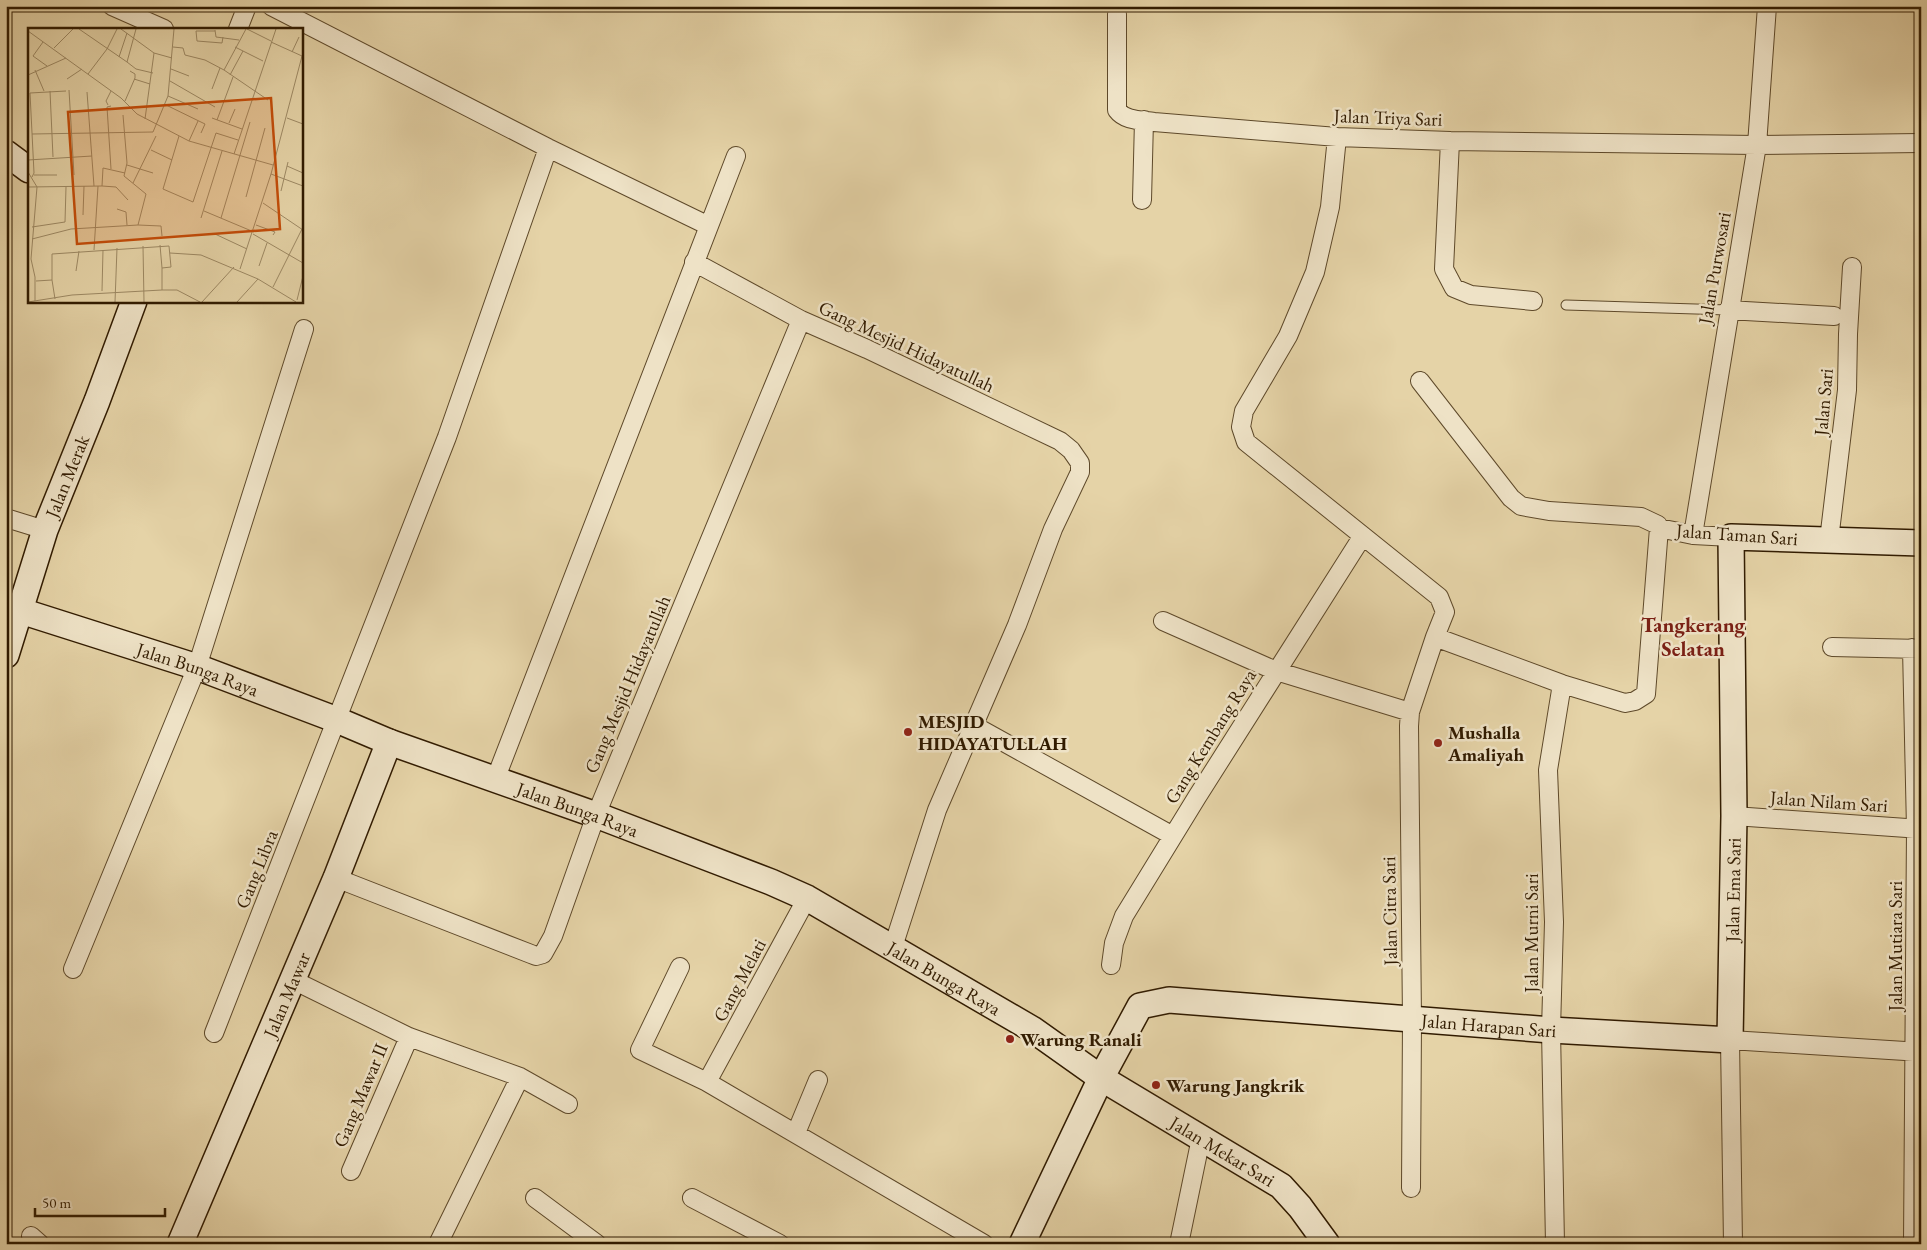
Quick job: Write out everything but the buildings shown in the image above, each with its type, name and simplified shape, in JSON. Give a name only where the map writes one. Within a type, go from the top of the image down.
[{"type":"street","points":[[112,6],[162,28]]},
{"type":"street","points":[[238,28],[247,6]]},
{"type":"street","points":[[271,6],[548,148],[709,226]]},
{"type":"street","name":"Jalan Purwosari","points":[[1693,535],[1728,310],[1757,144],[1767,6]]},
{"type":"street","name":"Jalan Triya Sari","points":[[1117,14],[1117,110],[1121,115],[1144,120],[1337,137],[1450,141],[1757,144],[1921,143]]},
{"type":"street","points":[[1142,200],[1144,120]]},
{"type":"street","points":[[1337,137],[1330,207],[1314,272],[1288,336],[1244,411],[1241,427],[1246,442],[1362,536]]},
{"type":"street","points":[[1450,141],[1444,268],[1454,288],[1471,295],[1533,301]]},
{"type":"street","name":"Gang Libra","points":[[214,1032],[447,437],[548,148]]},
{"type":"street","points":[[6,153],[28,169]]},
{"type":"street","points":[[495,780],[736,156]]},
{"type":"street","points":[[694,262],[801,320]]},
{"type":"street","name":"Jalan Sari","points":[[1829,540],[1848,390],[1848,334],[1852,267]]},
{"type":"street","name":"Jalan Merak","points":[[6,655],[45,530],[97,401],[134,302]]},
{"type":"street","points":[[1728,310],[1834,316]]},
{"type":"street","name":"Gang Mesjid Hidayatullah","points":[[336,878],[531,954],[539,956],[543,954],[553,936],[596,815],[801,320],[867,349],[1060,441],[1071,450],[1080,463],[1080,472],[1053,529],[1017,625],[937,810],[893,947]]},
{"type":"street","points":[[73,969],[197,667],[304,329]]},
{"type":"street","points":[[1420,381],[1511,498],[1521,506],[1549,511],[1640,517],[1651,520],[1659,528]]},
{"type":"street","points":[[6,518],[45,530]]},
{"type":"street","name":"Jalan Taman Sari","points":[[1562,684],[1625,703],[1646,694],[1659,528],[1693,535],[1921,542]]},
{"type":"street","name":"Jalan Citra Sari","points":[[1362,536],[1439,597],[1445,612],[1410,712],[1411,1188]]},
{"type":"street","name":"Gang Kembang Raya","points":[[1112,964],[1114,943],[1124,916],[1362,536]]},
{"type":"street","name":"Jalan Ema Sari","points":[[1731,537],[1734,816],[1730,1040],[1733,1244]]},
{"type":"street","name":"Jalan Bunga Raya","points":[[21,610],[197,667],[337,720],[389,742],[596,815],[771,882],[807,898],[1032,1029],[1102,1078]]},
{"type":"street","points":[[1164,621],[1276,671],[1410,712]]},
{"type":"street","points":[[1435,637],[1562,684]]},
{"type":"street","points":[[1832,647],[1916,649]]},
{"type":"street","name":"Jalan Mutiara Sari","points":[[1913,1244],[1918,1052],[1916,649]]},
{"type":"street","name":"Jalan Murni Sari","points":[[1555,1244],[1551,1030],[1554,922],[1548,770],[1562,684]]},
{"type":"street","points":[[973,725],[1173,836]]},
{"type":"street","name":"Jalan Mawar","points":[[180,1244],[336,878],[389,742]]},
{"type":"street","name":"Jalan Nilam Sari","points":[[1734,816],[1918,829]]},
{"type":"street","name":"Gang Melati","points":[[707,1082],[807,898]]},
{"type":"street","points":[[680,967],[640,1050],[707,1082],[984,1244]]},
{"type":"street","points":[[293,980],[409,1037],[520,1077],[568,1104]]},
{"type":"street","name":"Jalan Harapan Sari","points":[[1102,1078],[1140,1006],[1169,1000],[1551,1030],[1918,1052]]},
{"type":"street","name":"Gang Mawar II","points":[[351,1171],[409,1037]]},
{"type":"street","points":[[438,1244],[520,1077]]},
{"type":"street","points":[[1022,1244],[1102,1078]]},
{"type":"street","name":"Jalan Mekar Sari","points":[[1102,1078],[1281,1186],[1327,1244]]},
{"type":"street","points":[[796,1133],[818,1080]]},
{"type":"street","points":[[1179,1244],[1201,1138]]},
{"type":"street","points":[[535,1198],[597,1244]]},
{"type":"street","points":[[692,1198],[780,1244]]},
{"type":"lane","points":[[1566,305],[1728,310]]},
{"type":"place","name":"MESJID HIDAYATULLAH","points":[[908,732]]},
{"type":"place","name":"Mushalla Amaliyah","points":[[1438,743]]},
{"type":"place","name":"Warung Ranali","points":[[1010,1039]]},
{"type":"place","name":"Warung Jangkrik","points":[[1156,1085]]},
{"type":"district","name":"Tangkerang Selatan","points":[[1693,637]]}]
